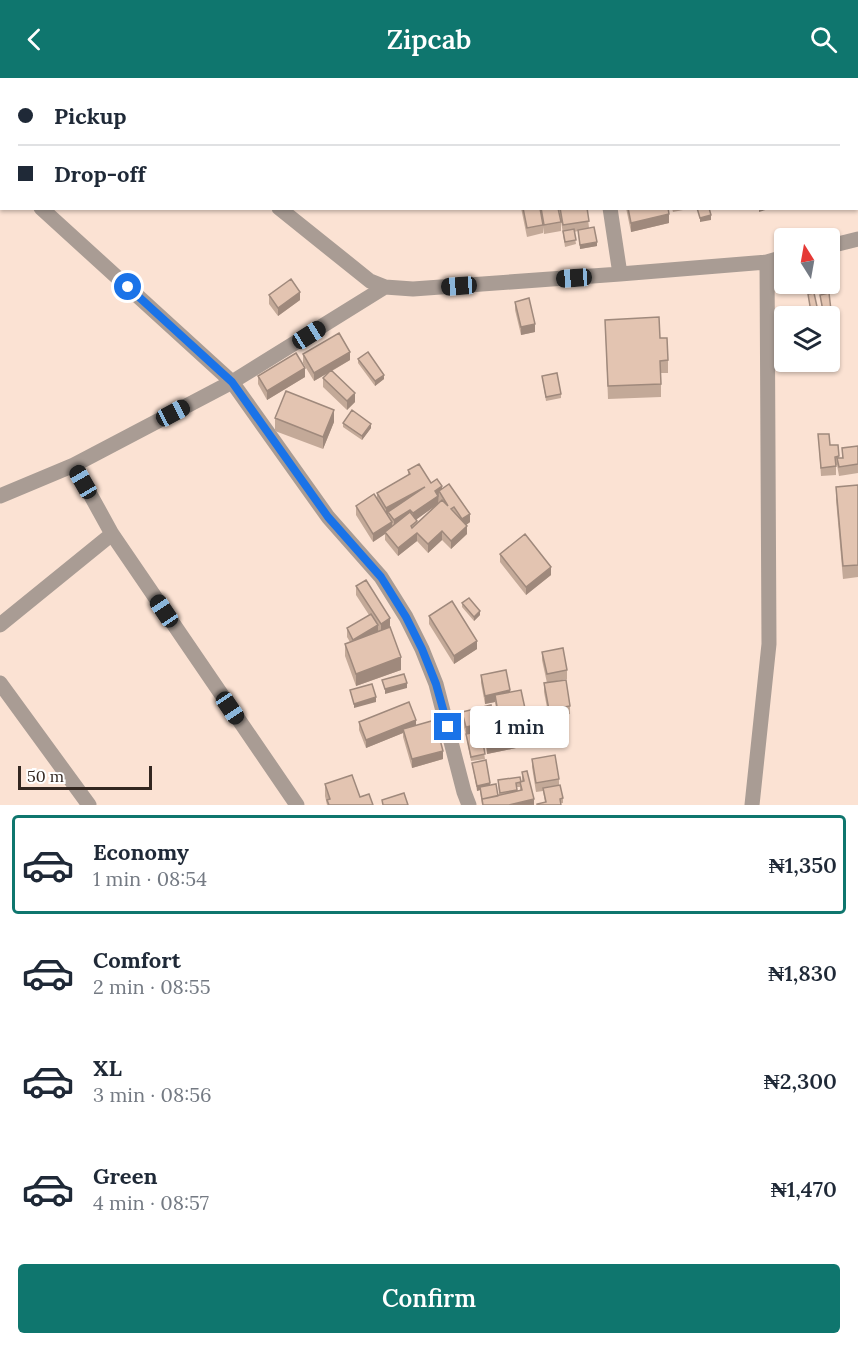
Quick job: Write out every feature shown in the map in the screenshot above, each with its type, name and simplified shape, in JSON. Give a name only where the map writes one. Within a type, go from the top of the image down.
[{"type":"street","points":[[43,210],[232,382],[328,517],[381,577],[406,617],[436,684],[469,805]]},
{"type":"street","points":[[281,210],[363,276],[385,287],[414,289],[774,260]]},
{"type":"street","points":[[610,210],[620,274]]},
{"type":"street","points":[[840,244],[858,239]]},
{"type":"street","points":[[752,805],[769,644],[767,262]]},
{"type":"street","points":[[0,496],[74,465],[232,382],[385,287]]},
{"type":"street","points":[[74,465],[112,534],[297,805]]},
{"type":"street","points":[[0,625],[112,534]]},
{"type":"street","points":[[0,682],[89,805]]},
{"type":"building","points":[[523,210],[540,210],[543,225],[527,228]]},
{"type":"building","points":[[541,210],[558,210],[561,222],[544,225]]},
{"type":"building","points":[[560,210],[587,210],[589,221],[563,225]]},
{"type":"building","points":[[628,210],[668,210],[669,214],[631,223]]},
{"type":"building","points":[[698,210],[710,210],[711,215],[700,218]]},
{"type":"building","points":[[594,227],[597,242],[580,245],[578,230]]},
{"type":"building","points":[[574,229],[576,240],[565,242],[563,231]]},
{"type":"building","points":[[291,279],[300,292],[278,308],[269,295]]},
{"type":"building","points":[[808,294],[814,294],[817,306],[810,306]]},
{"type":"building","points":[[829,294],[831,306],[822,306],[820,295]]},
{"type":"building","points":[[529,298],[535,324],[521,327],[515,302]]},
{"type":"building","points":[[659,317],[660,338],[667,338],[668,360],[660,361],[661,384],[608,386],[605,320]]},
{"type":"building","points":[[339,333],[350,352],[314,373],[303,354]]},
{"type":"building","points":[[368,352],[384,375],[375,381],[358,359]]},
{"type":"building","points":[[296,353],[305,368],[267,391],[258,376]]},
{"type":"building","points":[[331,370],[355,393],[347,401],[323,378]]},
{"type":"building","points":[[557,373],[561,394],[546,397],[542,376]]},
{"type":"building","points":[[286,391],[334,410],[323,437],[275,418]]},
{"type":"building","points":[[352,410],[371,424],[362,436],[343,423]]},
{"type":"building","points":[[818,434],[829,434],[830,445],[838,445],[839,456],[835,457],[836,466],[821,468]]},
{"type":"building","points":[[858,446],[858,464],[839,467],[837,458],[843,458],[842,448]]},
{"type":"building","points":[[419,464],[431,483],[437,479],[442,486],[435,491],[438,496],[413,513],[410,510],[394,520],[388,512],[425,487],[386,508],[377,493],[410,474],[408,470]]},
{"type":"building","points":[[449,484],[470,514],[462,519],[454,507],[451,509],[467,526],[451,541],[442,531],[428,544],[417,533],[398,548],[385,532],[410,512],[417,521],[411,526],[412,528],[442,500],[448,506],[439,491]]},
{"type":"building","points":[[858,485],[858,565],[843,566],[836,487]]},
{"type":"building","points":[[374,494],[392,522],[373,534],[356,506]]},
{"type":"building","points":[[525,534],[551,567],[526,587],[500,554]]},
{"type":"building","points":[[366,580],[390,618],[381,624],[356,586]]},
{"type":"building","points":[[469,598],[480,611],[474,617],[462,603]]},
{"type":"building","points":[[452,601],[477,641],[454,656],[429,616]]},
{"type":"building","points":[[371,614],[378,625],[353,640],[347,628]]},
{"type":"building","points":[[390,627],[401,657],[356,674],[345,644]]},
{"type":"building","points":[[563,648],[567,670],[547,674],[542,652]]},
{"type":"building","points":[[506,670],[510,690],[485,696],[481,675]]},
{"type":"building","points":[[404,674],[407,683],[385,689],[382,680]]},
{"type":"building","points":[[566,680],[570,706],[549,710],[544,683]]},
{"type":"building","points":[[372,684],[376,697],[354,704],[350,690]]},
{"type":"building","points":[[521,690],[526,713],[499,718],[495,695]]},
{"type":"building","points":[[409,702],[416,720],[366,740],[359,722]]},
{"type":"building","points":[[491,705],[494,721],[466,727],[462,712]]},
{"type":"building","points":[[512,719],[516,739],[487,745],[483,726]]},
{"type":"building","points":[[435,720],[443,751],[412,759],[403,729]]},
{"type":"building","points":[[481,731],[485,754],[471,757],[466,734]]},
{"type":"building","points":[[555,755],[559,779],[536,783],[532,759]]},
{"type":"building","points":[[486,760],[490,783],[477,786],[472,763]]},
{"type":"building","points":[[527,771],[534,799],[509,805],[483,805],[482,799],[522,790],[520,782],[524,781],[522,772]]},
{"type":"building","points":[[352,775],[360,797],[369,794],[373,805],[329,805],[327,800],[330,799],[325,784]]},
{"type":"building","points":[[520,777],[521,782],[516,783],[517,790],[500,793],[498,780]]},
{"type":"building","points":[[496,784],[498,796],[482,799],[480,787]]},
{"type":"building","points":[[560,785],[563,798],[560,799],[561,805],[537,805],[546,802],[543,788]]},
{"type":"building","points":[[404,793],[408,805],[383,805],[382,800]]},
{"type":"route","points":[[128,287],[232,382],[328,517],[381,577],[406,617],[422,649],[436,684],[448,727]]}]
